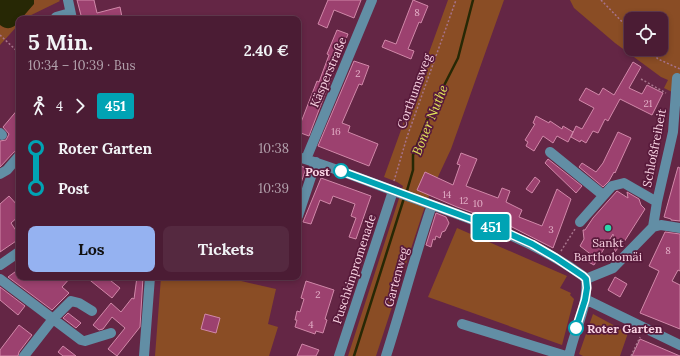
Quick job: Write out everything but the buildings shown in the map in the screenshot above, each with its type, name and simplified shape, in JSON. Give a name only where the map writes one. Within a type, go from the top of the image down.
[{"type":"street","points":[[68,0],[71,16]]},
{"type":"street","name":"Käsperstraße","points":[[301,197],[307,159],[372,0]]},
{"type":"street","name":"Schloßfreiheit","points":[[653,227],[656,202],[677,131],[679,71]]},
{"type":"street","points":[[550,152],[603,195]]},
{"type":"street","points":[[307,159],[501,230],[532,244],[556,258],[586,279],[587,288],[585,300],[567,356],[462,324]]},
{"type":"street","points":[[0,174],[7,170],[16,160]]},
{"type":"street","name":"Schloßfreiheit","points":[[580,222],[612,186],[624,183],[656,202]]},
{"type":"street","name":"Puschkinpromenade","points":[[339,356],[395,191]]},
{"type":"street","name":"Gartenweg","points":[[386,356],[403,304],[418,246],[432,205]]},
{"type":"street","points":[[586,279],[613,268],[653,227],[661,225],[680,228]]},
{"type":"street","points":[[0,265],[16,254]]},
{"type":"street","points":[[0,279],[81,340],[85,341],[111,333]]},
{"type":"street","points":[[144,356],[150,280]]},
{"type":"street","points":[[585,300],[680,345]]},
{"type":"street","points":[[24,356],[53,319],[71,301],[79,303],[92,311]]},
{"type":"path","name":"Corthumsweg","points":[[395,191],[395,176],[407,136],[456,0]]},
{"type":"path","points":[[601,0],[624,24]]},
{"type":"path","points":[[0,35],[16,50]]},
{"type":"path","points":[[655,56],[679,71]]},
{"type":"path","points":[[641,79],[677,99]]},
{"type":"path","points":[[556,258],[580,222]]},
{"type":"path","points":[[631,356],[642,326]]},
{"type":"shaded area","points":[[0,0],[60,1],[29,16],[16,16],[16,27],[0,45]]},
{"type":"shaded area","points":[[0,0],[34,0],[34,4],[24,16],[16,16],[16,25],[8,28],[0,25]]},
{"type":"shaded area","points":[[448,0],[504,0],[451,149],[423,212],[376,356],[348,356],[403,186],[384,177]]},
{"type":"shaded area","points":[[570,0],[680,0],[680,96],[664,88],[668,80],[661,77],[633,56],[668,56],[668,12],[624,12],[624,50],[574,8]]},
{"type":"shaded area","points":[[457,228],[567,276],[560,288],[571,293],[570,295],[574,299],[562,345],[428,297]]},
{"type":"shaded area","points":[[161,280],[237,280],[276,289],[268,324],[278,327],[269,356],[155,356]]},
{"type":"shaded area","points":[[593,314],[628,333],[620,356],[583,356],[579,354]]},
{"type":"waterway","name":"Boner Nuthe","points":[[406,194],[413,170],[413,155],[430,113],[458,58],[473,0]]},
{"type":"waterway","name":"Boner Nuthe","points":[[354,356],[404,198]]},
{"type":"bus line","name":"451","points":[[341,171],[501,230],[532,244],[578,271],[586,279],[587,288],[585,300],[576,328]]},
{"type":"place","name":"Post","points":[[341,171]]},
{"type":"place","name":"Sankt Bartholomäi","points":[[608,228]]},
{"type":"place","name":"Roter Garten","points":[[576,328]]}]
